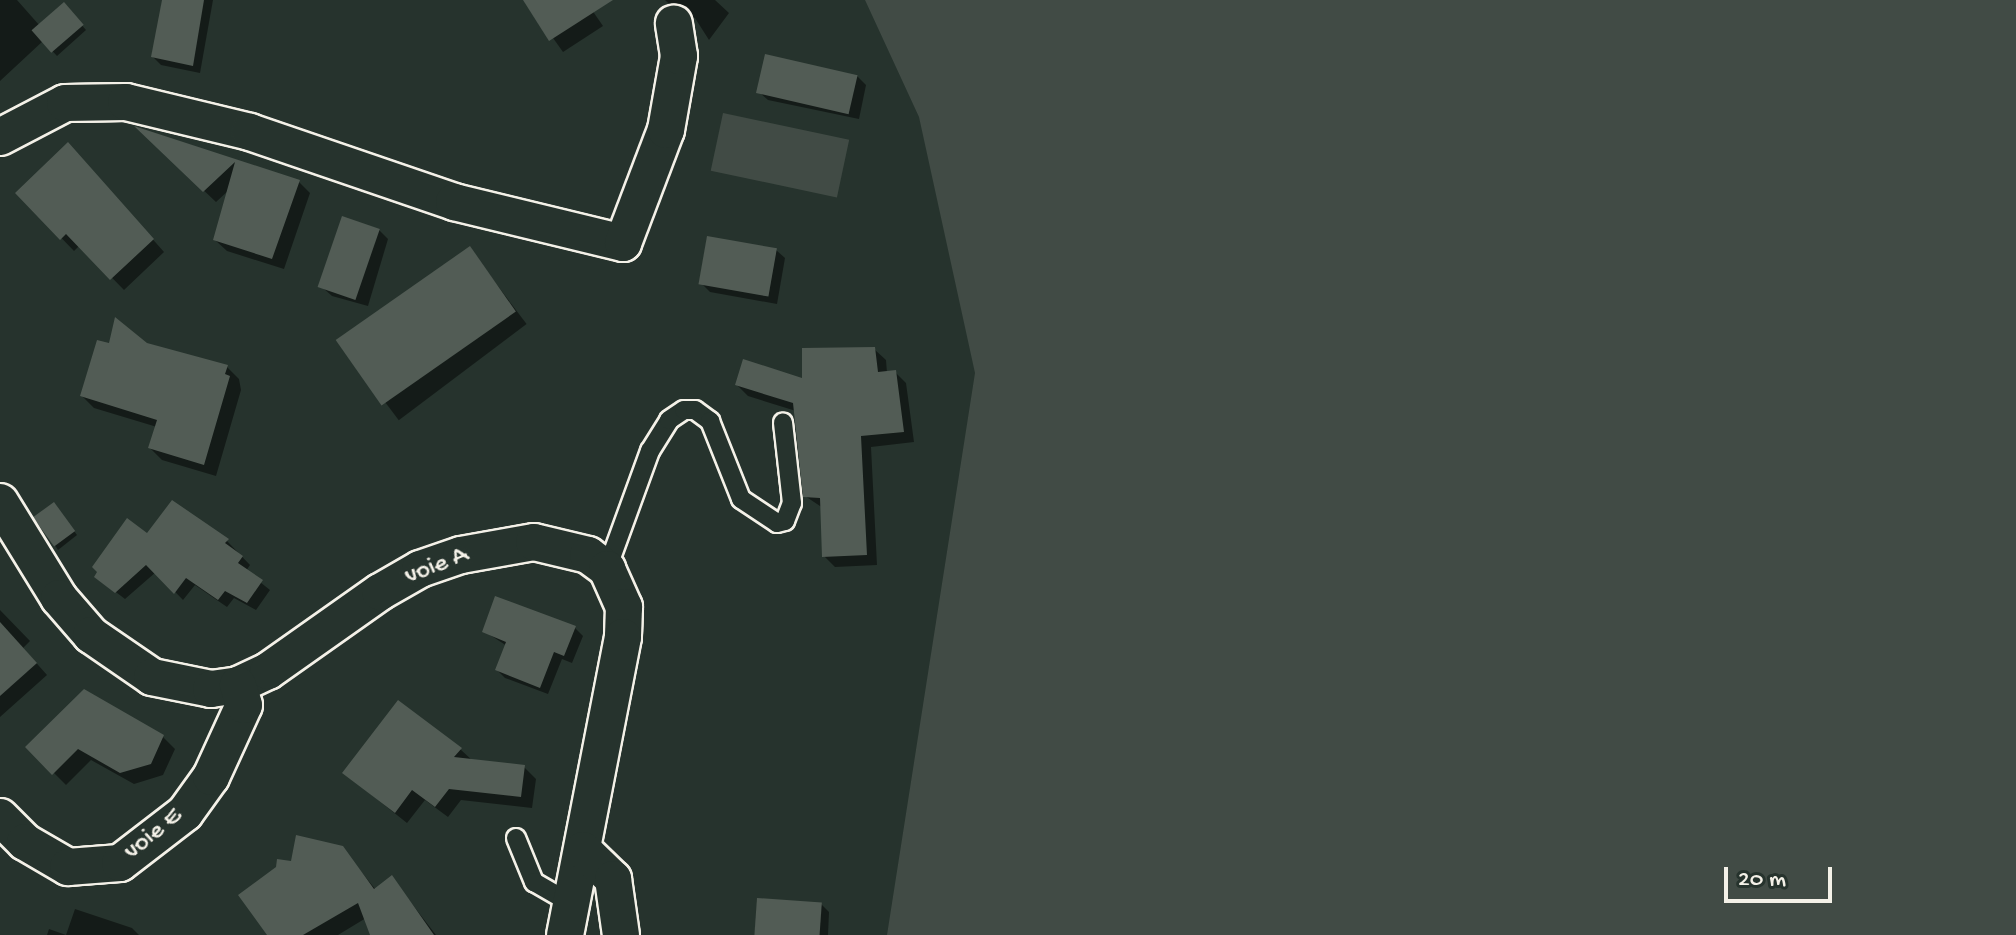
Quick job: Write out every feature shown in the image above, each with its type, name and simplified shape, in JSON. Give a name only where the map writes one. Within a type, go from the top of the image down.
[{"type":"street","points":[[0,137],[65,103],[126,102],[250,132],[454,202],[623,243],[666,130],[679,56],[674,23]]},
{"type":"street","name":"voie A","points":[[0,502],[59,598],[113,655],[181,686],[238,685],[290,658],[380,592],[420,569],[461,555],[534,542],[588,555],[607,569]]},
{"type":"street","points":[[568,919],[623,637],[624,607],[607,569]]},
{"type":"street","name":"voie E","points":[[0,817],[25,842],[68,867],[120,863],[185,813],[211,777],[244,705],[238,685]]},
{"type":"street","points":[[583,850],[613,879],[621,935]]},
{"type":"lane","points":[[607,569],[650,451],[669,420],[684,410],[695,410],[710,421],[741,499],[777,523],[785,521],[792,503],[783,423]]},
{"type":"lane","points":[[516,838],[534,882],[568,919]]},
{"type":"shaded area","points":[[865,0],[2016,0],[2016,935],[887,935],[975,373],[919,117]]},
{"type":"shaded area","points":[[723,113],[849,140],[837,198],[711,171]]},
{"type":"building","points":[[162,0],[204,0],[193,66],[151,57]]},
{"type":"building","points":[[523,0],[613,0],[549,41]]},
{"type":"building","points":[[64,2],[84,25],[51,53],[32,30]]},
{"type":"building","points":[[765,54],[858,75],[849,114],[756,93]]},
{"type":"building","points":[[134,126],[300,180],[272,259],[213,240],[235,162],[203,192]]},
{"type":"building","points":[[68,142],[154,239],[110,280],[66,234],[60,240],[15,193]]},
{"type":"building","points":[[342,216],[380,229],[355,300],[318,287]]},
{"type":"building","points":[[707,236],[777,248],[768,297],[698,284]]},
{"type":"building","points":[[470,246],[516,312],[382,406],[336,340]]},
{"type":"building","points":[[115,317],[147,343],[228,365],[225,374],[230,376],[204,465],[148,448],[157,420],[80,396],[97,340],[109,343]]},
{"type":"building","points":[[875,347],[878,372],[896,370],[904,432],[861,436],[867,555],[822,557],[820,498],[803,497],[793,403],[735,385],[743,359],[802,378],[802,348]]},
{"type":"building","points":[[172,500],[229,539],[225,543],[243,556],[238,563],[263,580],[247,603],[225,591],[218,600],[186,578],[174,594],[146,565],[115,593],[94,577],[97,572],[92,567],[127,518],[147,533]]},
{"type":"building","points":[[54,502],[75,531],[54,546],[33,517]]},
{"type":"building","points":[[495,596],[576,626],[564,656],[554,652],[540,688],[495,670],[506,642],[482,632]]},
{"type":"building","points":[[0,622],[37,663],[0,696]]},
{"type":"building","points":[[84,689],[164,735],[151,764],[120,773],[78,749],[52,775],[25,747]]},
{"type":"building","points":[[398,700],[462,748],[454,757],[525,765],[521,797],[449,789],[435,807],[412,790],[395,813],[342,773]]},
{"type":"building","points":[[296,835],[343,846],[374,889],[392,875],[434,935],[370,935],[358,903],[303,935],[267,935],[238,895],[276,867],[277,859],[291,861]]},
{"type":"building","points":[[757,898],[822,903],[820,935],[754,935]]}]
